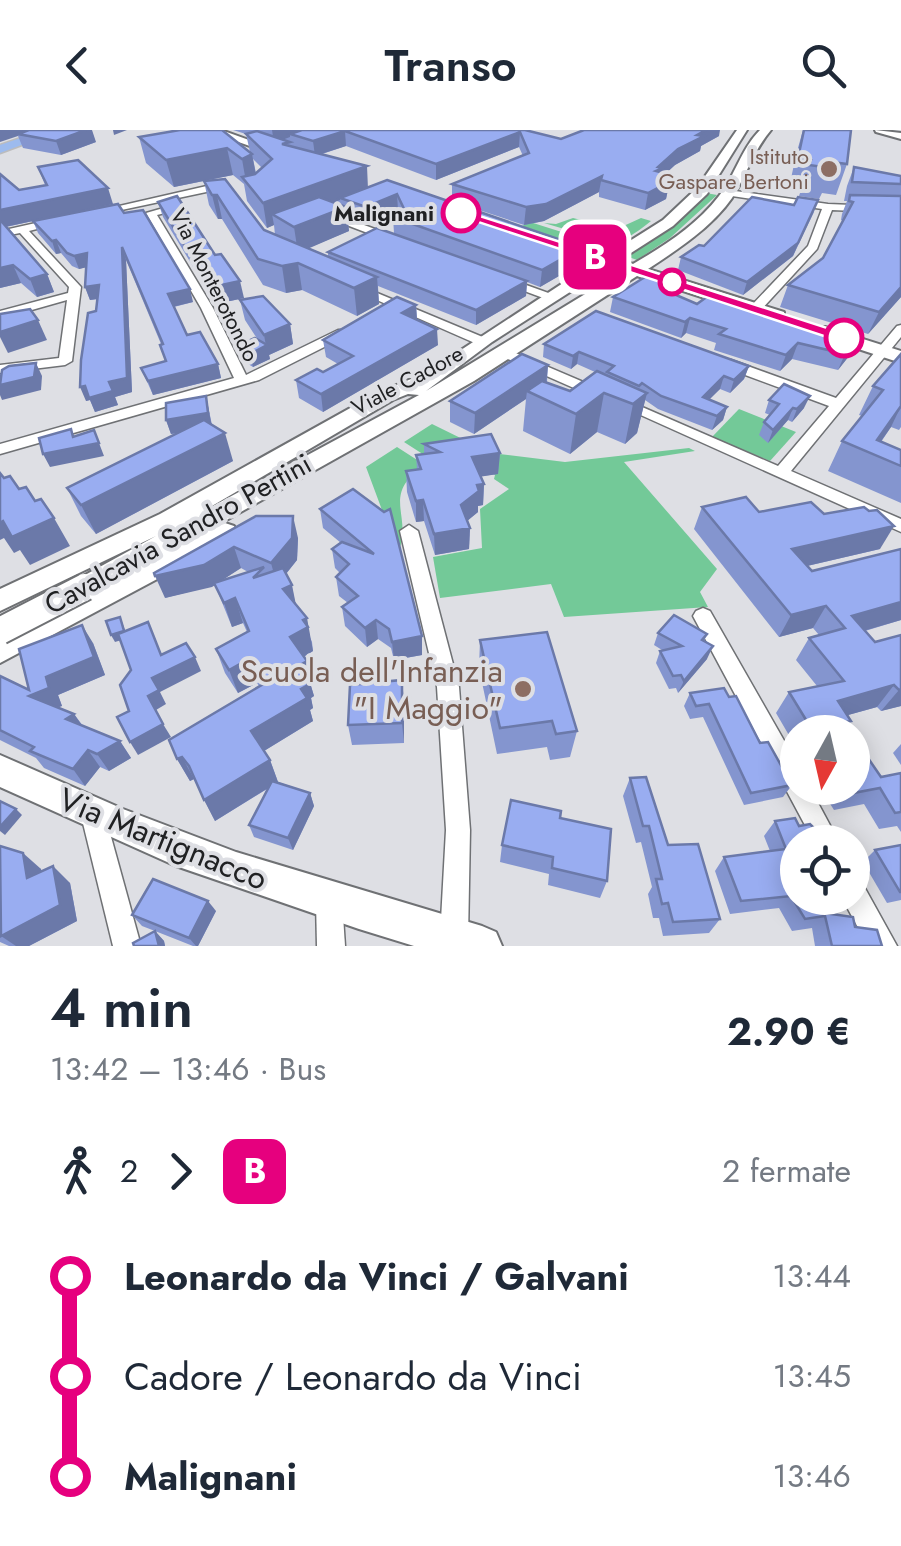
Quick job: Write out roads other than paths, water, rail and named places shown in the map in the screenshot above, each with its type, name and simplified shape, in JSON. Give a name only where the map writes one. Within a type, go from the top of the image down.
[{"type":"main road","points":[[0,149],[56,130]]},
{"type":"main road","points":[[210,130],[296,158]]},
{"type":"main road","name":"Viale Cadore","points":[[356,436],[482,341],[668,223],[703,189],[742,130]]},
{"type":"main road","name":"Viale Cadore","points":[[356,436],[467,376],[556,321],[583,310],[694,230],[728,193],[754,142],[766,130]]},
{"type":"main road","points":[[880,130],[901,136]]},
{"type":"main road","points":[[703,189],[728,193]]},
{"type":"main road","points":[[545,240],[892,354]]},
{"type":"main road","points":[[530,310],[556,321]]},
{"type":"main road","points":[[439,372],[386,396],[75,576],[64,590],[68,600],[76,602],[97,592],[292,492],[423,412],[467,376]]},
{"type":"main road","name":"Cavalcavia Sandro Pertini","points":[[0,630],[97,592],[183,536],[356,436]]},
{"type":"main road","points":[[4,599],[169,520]]},
{"type":"main road","points":[[0,651],[97,592]]},
{"type":"main road","points":[[0,651],[39,616],[35,603],[4,599]]},
{"type":"main road","name":"Via Martignacco","points":[[0,770],[92,814],[329,901],[468,942]]},
{"type":"street","points":[[226,135],[224,140],[234,150]]},
{"type":"street","points":[[270,150],[293,142]]},
{"type":"street","name":"Via Monterotondo","points":[[92,214],[210,188],[225,189],[238,197],[152,214],[207,308],[242,381]]},
{"type":"street","points":[[728,193],[828,207],[901,210]]},
{"type":"street","points":[[308,219],[339,207]]},
{"type":"street","points":[[755,308],[813,247],[828,207]]},
{"type":"street","points":[[323,214],[396,240]]},
{"type":"street","points":[[0,234],[74,218]]},
{"type":"street","points":[[0,369],[65,361],[75,287],[22,229]]},
{"type":"street","points":[[486,274],[550,298]]},
{"type":"street","points":[[344,282],[482,341]]},
{"type":"street","points":[[0,315],[74,295]]},
{"type":"street","points":[[380,314],[396,305]]},
{"type":"street","points":[[0,450],[242,381],[363,322]]},
{"type":"street","points":[[782,473],[838,404],[892,354],[901,329]]},
{"type":"street","points":[[506,353],[901,526]]},
{"type":"street","points":[[712,358],[838,404]]},
{"type":"street","name":"Via Martignacco","points":[[408,532],[448,687],[468,942]]},
{"type":"street","points":[[703,616],[818,825]]},
{"type":"street","points":[[92,814],[128,946]]},
{"type":"street","points":[[329,901],[331,946]]},
{"type":"street","points":[[866,915],[883,946]]},
{"type":"place","name":"Istituto Gaspare Bertoni","points":[[829,169]]},
{"type":"place","name":"Malignani","points":[[461,213]]},
{"type":"place","name":"Scuola dell'Infanzia \"I Maggio\"","points":[[523,689]]}]
